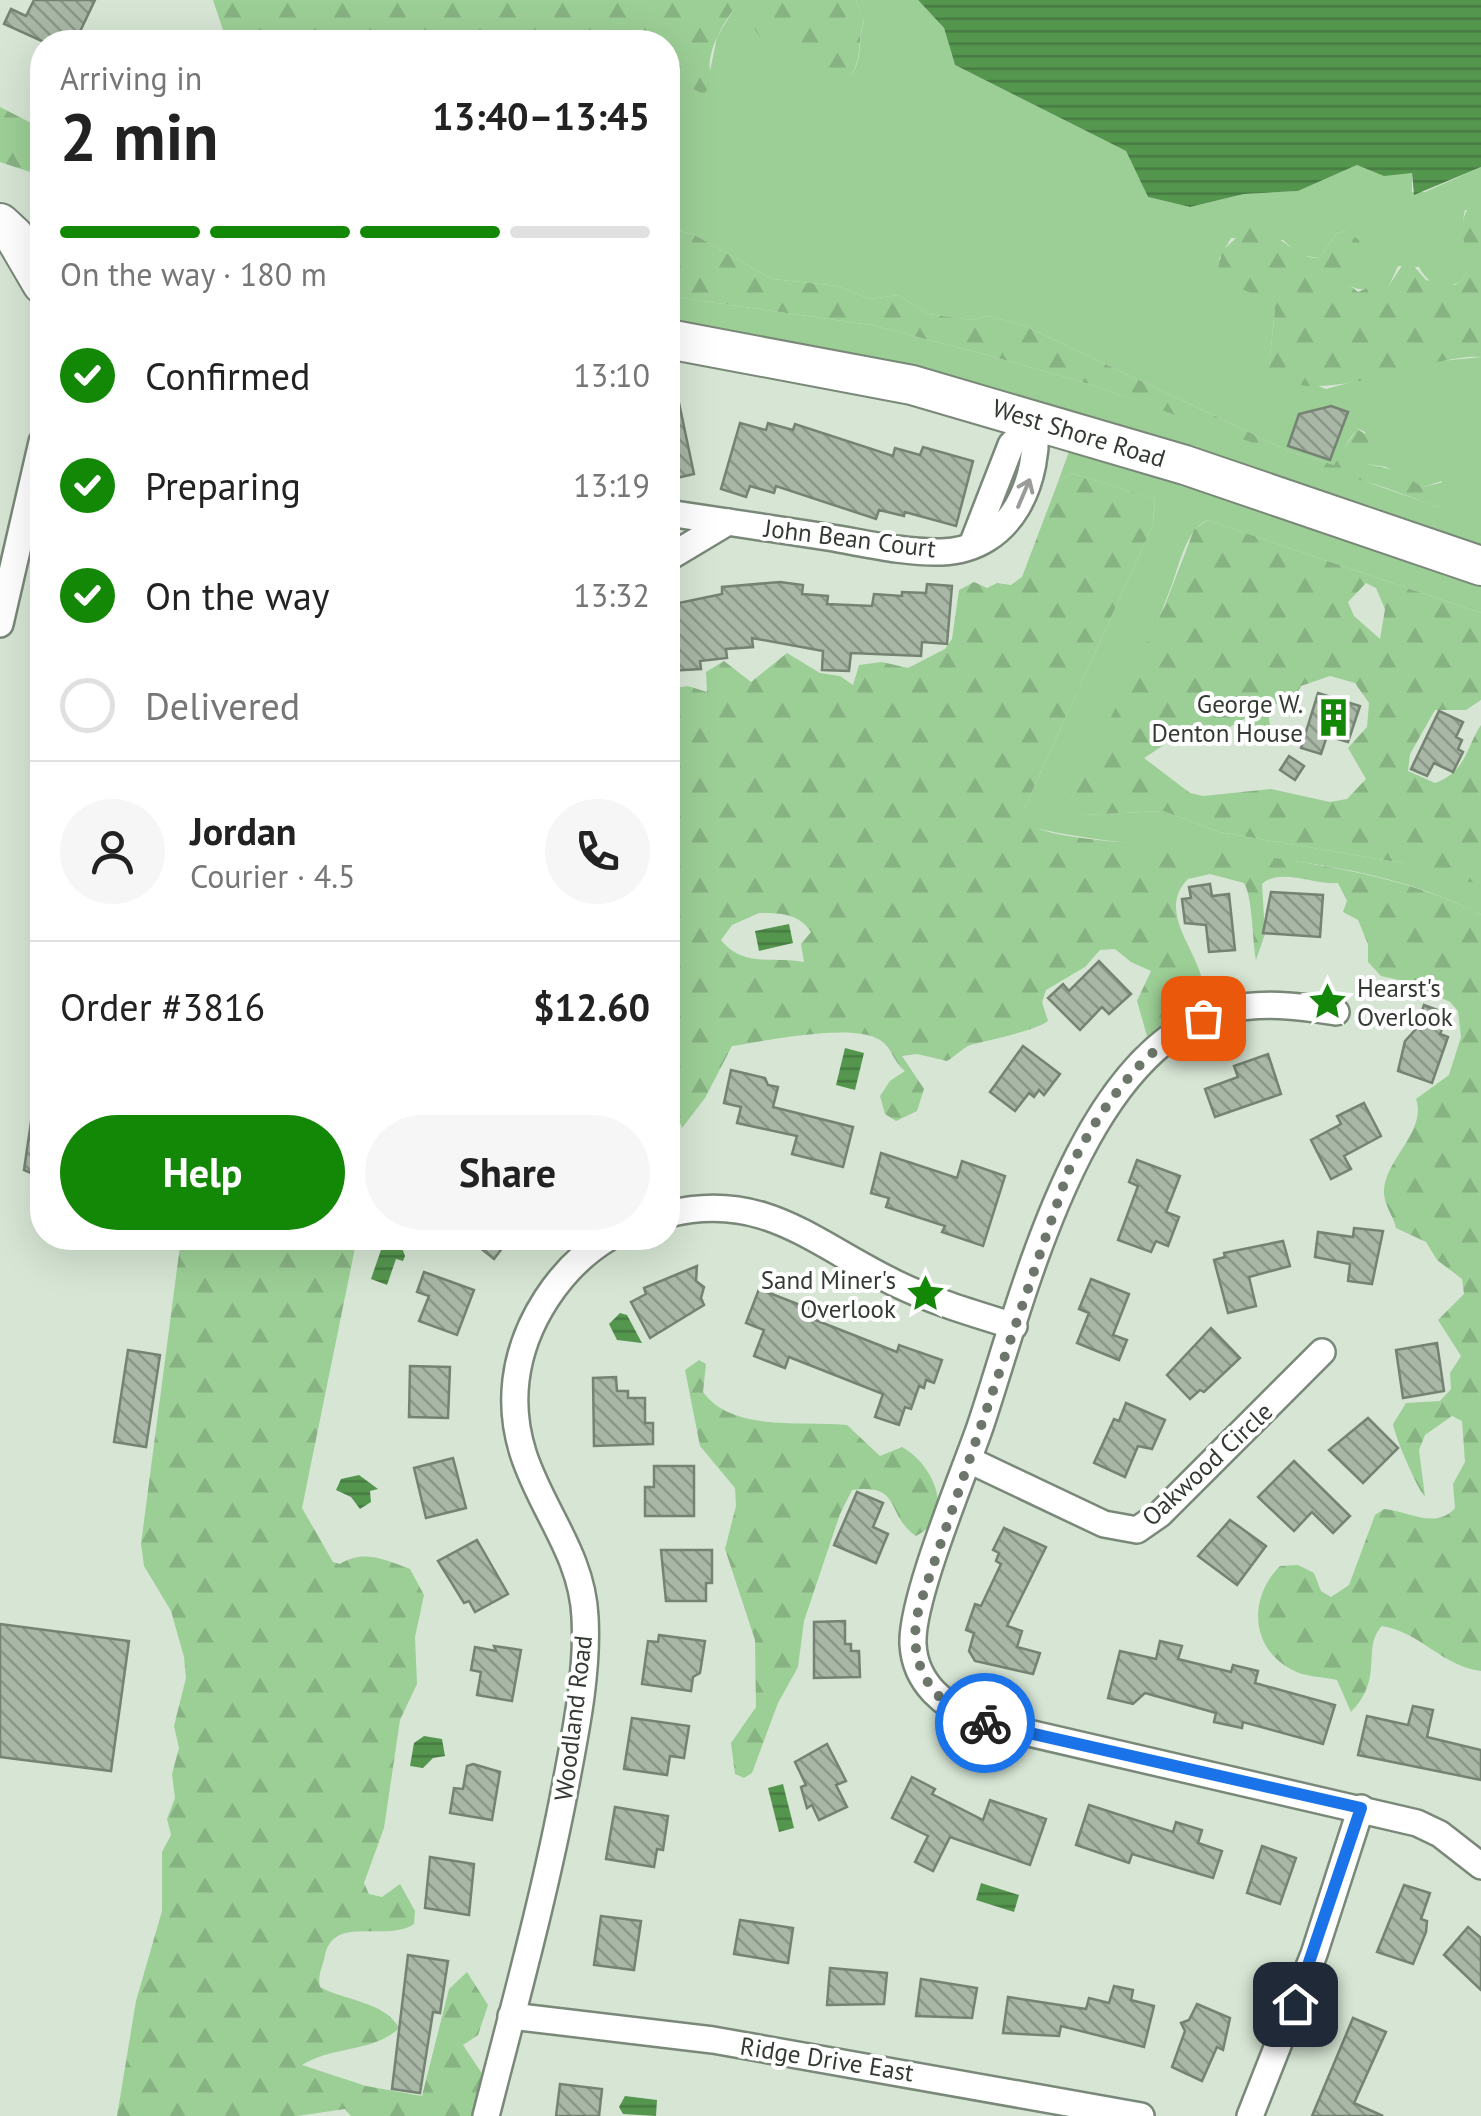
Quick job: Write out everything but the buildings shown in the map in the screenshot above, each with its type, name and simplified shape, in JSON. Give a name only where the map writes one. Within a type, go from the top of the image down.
[{"type":"main road","points":[[0,219],[30,228]]},
{"type":"main road","points":[[0,219],[30,263]]},
{"type":"main road","name":"West Shore Road","points":[[680,342],[912,384],[1035,419],[1481,566]]},
{"type":"street","name":"John Bean Court","points":[[680,516],[914,550],[941,552],[972,545],[1010,444],[1035,419]]},
{"type":"street","points":[[0,624],[30,494]]},
{"type":"street","name":"John Bean Court","points":[[680,551],[728,522]]},
{"type":"street","points":[[1336,1012],[1264,1005],[1222,1011],[1192,1023],[1150,1056],[1112,1100],[1078,1152],[968,1460],[914,1634],[922,1676],[940,1700],[978,1721],[1361,1808],[1428,1828],[1481,1866]]},
{"type":"street","points":[[680,1213],[737,1207],[772,1216],[900,1286],[1014,1326]]},
{"type":"street","name":"Woodland Road","points":[[486,2116],[557,1831],[575,1738],[585,1645],[581,1586],[523,1458],[517,1432],[516,1382],[531,1330],[558,1282],[594,1250]]},
{"type":"street","name":"Oakwood Circle","points":[[968,1460],[1104,1524],[1137,1530],[1160,1514],[1322,1352]]},
{"type":"street","points":[[1250,2116],[1314,1954],[1361,1808]]},
{"type":"street","name":"Ridge Drive East","points":[[511,2016],[731,2043],[1141,2116]]},
{"type":"green space","points":[[213,0],[856,0],[864,20],[851,76],[827,69],[795,40],[764,39],[746,15],[734,9],[711,55],[714,84],[703,94],[680,82],[680,30],[223,30]]},
{"type":"green space","points":[[856,0],[918,0],[944,28],[955,65],[1126,151],[1148,197],[1190,207],[1244,194],[1298,191],[1357,165],[1412,173],[1412,192],[1425,192],[1481,167],[1481,210],[1465,210],[1467,263],[1462,281],[1455,284],[1437,284],[1419,267],[1398,266],[1388,288],[1352,287],[1341,278],[1347,263],[1346,231],[1337,233],[1319,258],[1299,255],[1283,240],[1231,238],[1219,259],[1246,290],[1271,301],[1275,309],[1269,367],[1326,389],[1421,363],[1481,357],[1481,613],[1207,520],[1188,540],[1149,641],[1071,800],[1082,815],[1163,811],[1219,832],[1402,863],[1471,880],[1481,884],[1481,915],[1430,892],[1375,876],[1030,827],[1024,821],[1024,809],[1153,525],[1155,499],[1071,473],[1058,482],[1076,432],[680,342],[680,298],[871,325],[1089,384],[1438,507],[1442,481],[1423,487],[1386,467],[1367,464],[1365,432],[1358,429],[1334,465],[1289,451],[1025,326],[989,316],[973,320],[928,314],[899,295],[869,299],[839,286],[772,279],[693,234],[680,231],[680,67],[709,76],[717,37],[734,9],[741,9],[778,38],[795,40],[828,69],[851,76],[858,62],[864,21]]},
{"type":"green space","points":[[0,107],[30,122],[30,172],[0,162]]},
{"type":"green space","points":[[1469,207],[1481,210],[1481,357],[1458,358],[1337,385],[1309,386],[1285,381],[1269,367],[1275,309],[1271,302],[1224,281],[1217,273],[1222,251],[1246,229],[1267,232],[1300,253],[1319,258],[1337,233],[1346,231],[1359,240],[1361,249],[1341,278],[1358,292],[1378,283],[1388,287],[1407,258],[1426,280],[1455,285],[1462,281],[1465,271],[1463,225]]},
{"type":"green space","points":[[680,231],[693,234],[772,279],[839,286],[869,299],[899,295],[928,314],[973,320],[989,316],[1025,326],[1289,451],[1334,465],[1357,429],[1375,440],[1367,464],[1394,470],[1423,487],[1448,481],[1450,497],[1438,507],[1089,384],[871,325],[680,298]]},
{"type":"green space","points":[[1071,473],[1155,499],[1153,525],[1024,809],[1024,821],[1058,834],[1084,838],[1213,849],[1350,871],[1418,889],[1481,915],[1481,1671],[1454,1663],[1408,1635],[1382,1626],[1373,1644],[1367,1687],[1351,1712],[1337,1680],[1299,1673],[1283,1664],[1263,1640],[1259,1625],[1262,1594],[1280,1566],[1298,1565],[1314,1573],[1321,1591],[1331,1597],[1349,1585],[1375,1515],[1384,1509],[1431,1519],[1447,1514],[1455,1508],[1453,1484],[1465,1462],[1462,1421],[1452,1416],[1425,1435],[1419,1450],[1425,1497],[1393,1424],[1406,1403],[1440,1401],[1451,1389],[1450,1373],[1461,1356],[1438,1320],[1464,1294],[1462,1279],[1437,1260],[1426,1242],[1396,1228],[1384,1189],[1416,1122],[1416,1099],[1449,1075],[1461,1037],[1458,1011],[1450,1002],[1408,982],[1381,976],[1368,962],[1368,944],[1358,920],[1343,912],[1347,901],[1338,883],[1279,877],[1262,884],[1265,934],[1256,960],[1244,883],[1210,874],[1188,879],[1178,894],[1176,910],[1201,974],[1200,1005],[1186,1021],[1156,1039],[1147,1036],[1137,1001],[1151,971],[1115,949],[1100,950],[1085,967],[1046,990],[1042,1002],[1048,1021],[970,1045],[947,1061],[917,1054],[902,1056],[924,1089],[917,1111],[896,1121],[885,1114],[880,1096],[890,1081],[905,1071],[887,1047],[867,1035],[830,1033],[732,1046],[705,1098],[682,1128],[680,687],[707,692],[706,672],[724,661],[751,682],[787,653],[820,673],[840,676],[853,685],[859,665],[882,662],[908,668],[945,649],[952,639],[959,590],[974,582],[987,588],[997,583],[1011,585],[1022,577],[1058,482]],"holes":[[[759,913],[795,918],[811,932],[801,944],[804,962],[749,958],[721,940],[732,925]]]},
{"type":"green space","points":[[1207,520],[1481,613],[1481,700],[1466,710],[1435,710],[1410,754],[1408,771],[1435,783],[1446,778],[1459,766],[1481,725],[1481,884],[1428,875],[1402,863],[1219,832],[1163,811],[1082,815],[1072,810],[1071,800],[1165,605],[1194,530]],"holes":[[[1366,583],[1376,588],[1385,609],[1380,639],[1354,616],[1348,602]],[[1330,676],[1355,683],[1369,703],[1367,727],[1348,748],[1366,779],[1347,799],[1330,802],[1271,789],[1203,796],[1190,793],[1144,758],[1167,743],[1228,728],[1246,718],[1251,730],[1281,744],[1269,722],[1272,706],[1296,695],[1301,686]]]},
{"type":"green space","points":[[179,1250],[355,1250],[302,1508],[333,1562],[340,1564],[366,1557],[392,1562],[410,1569],[424,1595],[415,1637],[417,1684],[400,1720],[384,1828],[364,1883],[369,1894],[382,1897],[400,1884],[415,1911],[414,1924],[402,1929],[339,1936],[330,1943],[320,1975],[320,1987],[384,2012],[399,2028],[378,2041],[302,2065],[366,2086],[422,2096],[449,1989],[467,1972],[488,2005],[478,2035],[463,2045],[485,2078],[477,2116],[351,2116],[345,2109],[297,2116],[117,2116],[136,2001],[162,1911],[162,1852],[171,1835],[167,1819],[175,1798],[172,1774],[179,1748],[174,1726],[186,1678],[171,1611],[144,1566],[141,1544]]},
{"type":"green space","points":[[699,1360],[706,1364],[703,1392],[716,1405],[750,1419],[847,1425],[880,1456],[902,1447],[931,1477],[938,1503],[929,1527],[916,1536],[906,1528],[886,1496],[868,1489],[852,1490],[840,1514],[804,1621],[798,1667],[778,1703],[752,1773],[744,1778],[735,1774],[731,1743],[756,1707],[755,1640],[725,1549],[736,1506],[735,1488],[700,1446],[685,1370]]},
{"type":"shaded area","points":[[918,0],[1481,0],[1481,167],[1414,195],[1412,173],[1384,176],[1357,165],[1298,191],[1244,194],[1190,207],[1148,197],[1126,151],[955,65],[944,28]]},
{"type":"shaded area","points":[[789,924],[793,943],[759,951],[755,931]]},
{"type":"shaded area","points":[[845,1048],[864,1053],[855,1090],[836,1085]]},
{"type":"shaded area","points":[[381,1250],[403,1250],[403,1261],[396,1259],[387,1285],[371,1279]]},
{"type":"shaded area","points":[[620,1313],[627,1315],[642,1343],[617,1340],[609,1324]]},
{"type":"shaded area","points":[[359,1475],[378,1489],[370,1491],[371,1502],[360,1509],[351,1497],[336,1490],[341,1479]]},
{"type":"shaded area","points":[[424,1736],[442,1739],[445,1756],[433,1758],[423,1768],[410,1766],[414,1743]]},
{"type":"shaded area","points":[[783,1784],[794,1828],[779,1832],[768,1788]]},
{"type":"shaded area","points":[[981,1883],[1019,1895],[1014,1912],[976,1900]]},
{"type":"shaded area","points":[[625,2096],[657,2100],[656,2116],[623,2114],[619,2107]]},
{"type":"way so far","points":[[985,1723],[940,1700],[922,1676],[913,1644],[920,1604],[1068,1172],[1091,1130],[1136,1070],[1171,1037],[1203,1018]]},
{"type":"place","name":"George W. Denton House","points":[[1333,718]]},
{"type":"place","name":"Hearst's Overlook","points":[[1327,1002]]},
{"type":"place","name":"Sand Miner's Overlook","points":[[926,1294]]},
{"type":"route","points":[[985,1723],[1361,1808],[1334,1899],[1295,2004]]}]
